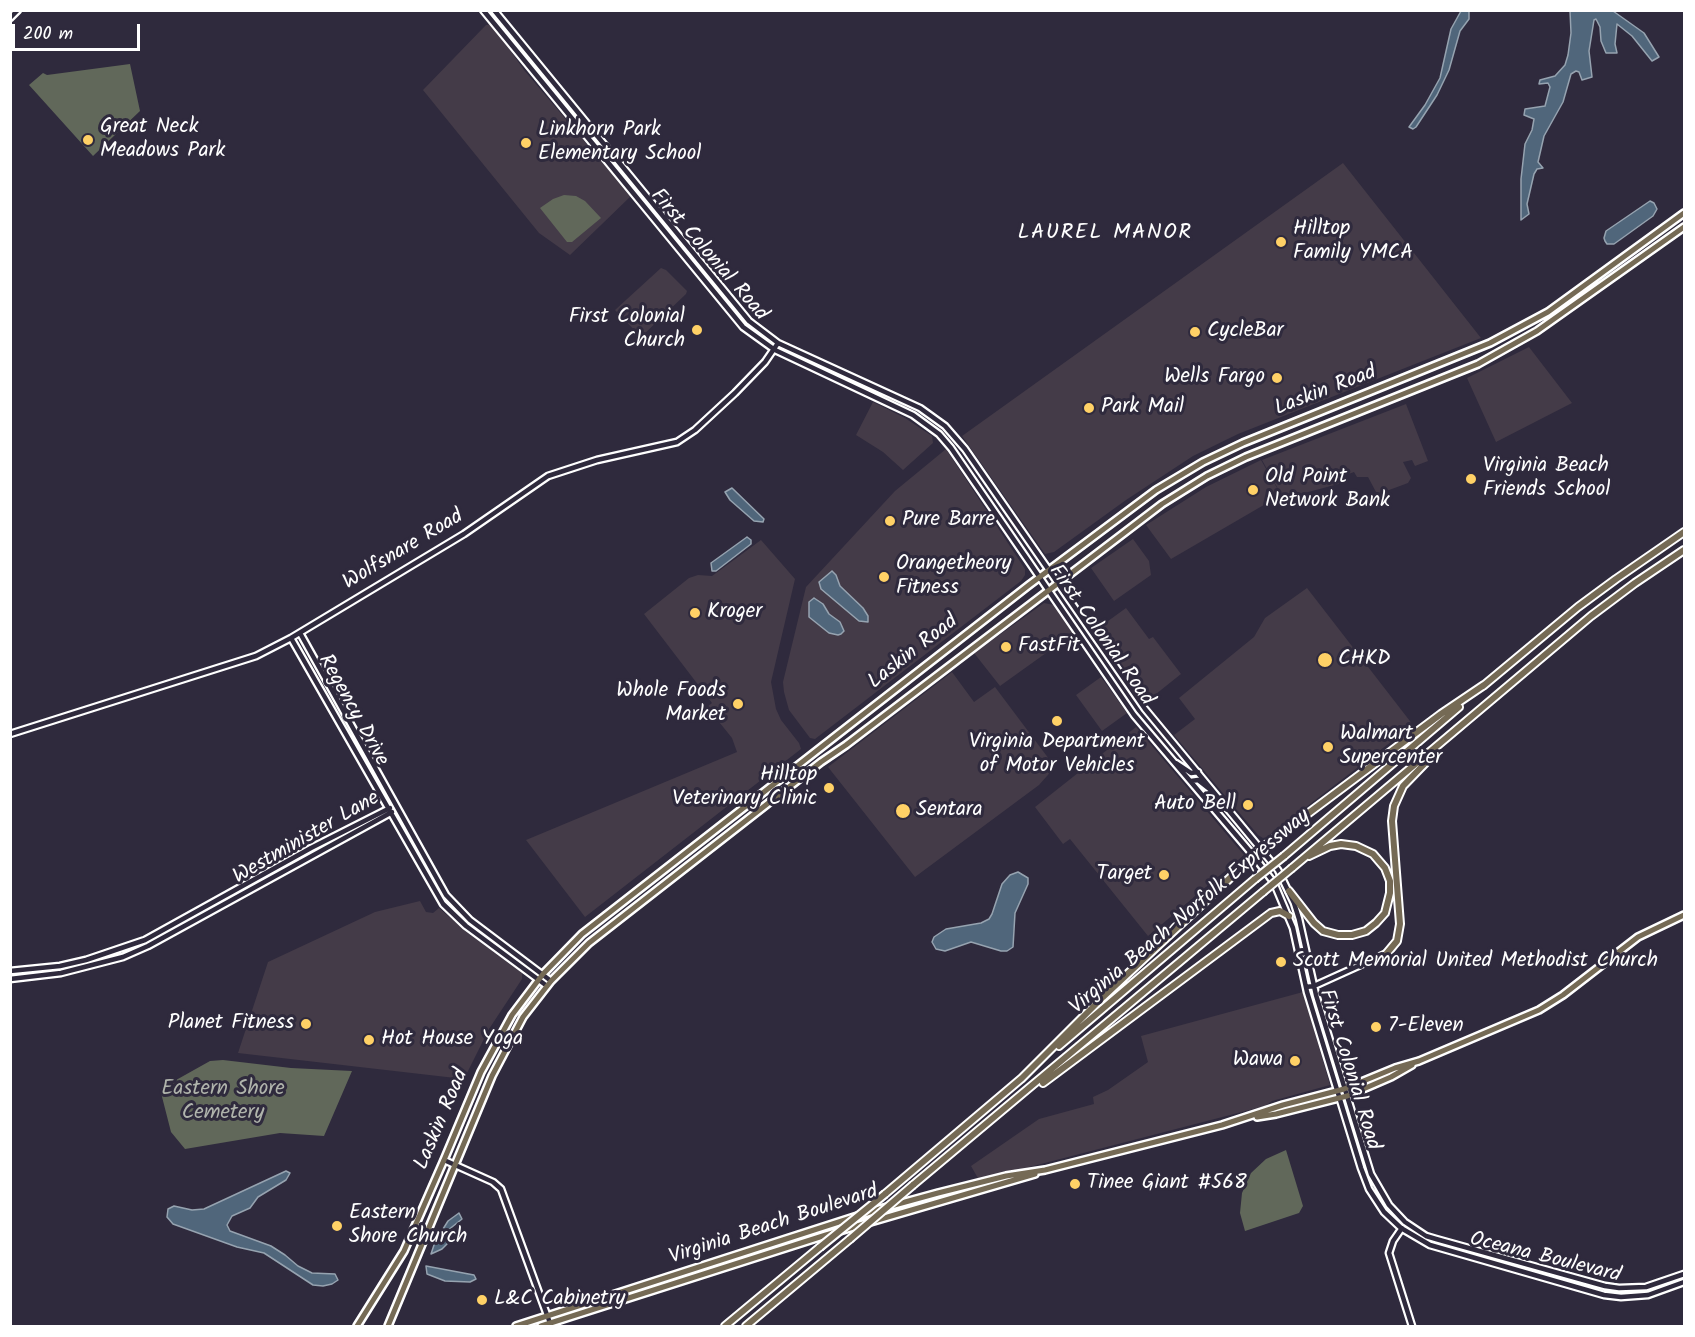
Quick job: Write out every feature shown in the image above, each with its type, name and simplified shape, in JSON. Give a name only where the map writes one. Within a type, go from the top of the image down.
[{"type":"highway","name":"Virginia Beach-Norfolk Expressway","points":[[725,1326],[885,1194],[1578,607],[1684,532]]},
{"type":"highway","name":"Virginia Beach-Norfolk Expressway","points":[[746,1326],[1591,616],[1684,550]]},
{"type":"highway","points":[[1021,1078],[1103,997],[1262,848],[1441,714],[1484,685]]},
{"type":"highway","points":[[1387,953],[1397,940],[1400,924],[1392,821],[1397,798],[1410,777],[1466,722]]},
{"type":"highway","points":[[1289,891],[1314,923],[1323,931],[1338,935],[1352,935],[1366,931],[1381,918],[1388,906],[1390,887],[1388,874],[1377,857],[1367,850],[1348,844],[1335,845],[1300,861]]},
{"type":"highway","points":[[987,1124],[1270,913],[1280,911],[1289,916]]},
{"type":"main road","points":[[10,18],[18,10]]},
{"type":"main road","name":"First Colonial Road","points":[[483,10],[743,327],[775,350],[903,410],[932,428],[951,448],[1134,715],[1254,855],[1274,884],[1289,916],[1306,987],[1339,1098],[1370,1189],[1384,1212],[1401,1228]]},
{"type":"main road","name":"First Colonial Road","points":[[494,10],[749,321],[778,343],[914,405],[945,426],[969,455],[1145,709],[1278,870],[1289,891],[1301,925],[1314,986],[1344,1089],[1376,1184],[1389,1205],[1405,1222]]},
{"type":"main road","name":"Laskin Road","points":[[357,1326],[404,1251],[483,1067],[512,1015],[540,976],[582,934],[692,843],[1138,502],[1190,469],[1243,443],[1436,367],[1490,343],[1555,307],[1684,213]]},
{"type":"main road","points":[[1675,220],[1683,228]]},
{"type":"main road","name":"Laskin Road","points":[[388,1326],[495,1070],[523,1017],[549,983],[589,943],[1150,512],[1194,484],[1255,454],[1478,364],[1537,331],[1683,228]]},
{"type":"main road","name":"Wolfsnare Road","points":[[10,734],[256,656],[300,633],[490,518],[548,476],[597,460],[677,442],[735,393],[775,350],[778,343]]},
{"type":"main road","name":"Regency Drive","points":[[300,633],[446,895],[470,920],[549,983]]},
{"type":"main road","name":"Regency Drive","points":[[291,638],[442,904],[466,926],[540,976]]},
{"type":"main road","points":[[1174,762],[1191,773],[1198,772]]},
{"type":"main road","points":[[1191,781],[1198,780],[1217,794]]},
{"type":"main road","name":"Westminister Lane","points":[[10,971],[60,966],[86,960],[145,940],[311,848],[396,808]]},
{"type":"main road","name":"Westminister Lane","points":[[10,979],[61,973],[123,957],[148,946],[389,811]]},
{"type":"main road","name":"Virginia Beach Boulevard","points":[[1246,1118],[1274,1107],[1344,1089],[1419,1061],[1539,1010],[1569,991],[1638,937],[1684,915]]},
{"type":"main road","points":[[1306,987],[1314,986],[1387,953]]},
{"type":"main road","name":"Virginia Beach Boulevard","points":[[516,1326],[876,1210],[984,1182],[1045,1170],[1246,1118],[1276,1114],[1347,1096],[1391,1077],[1419,1061]]},
{"type":"main road","points":[[444,1160],[493,1182],[501,1190],[506,1198],[550,1323]]},
{"type":"main road","name":"Virginia Beach Boulevard","points":[[541,1326],[825,1234],[1015,1181],[1045,1170]]},
{"type":"main road","points":[[1405,1222],[1393,1241],[1389,1253],[1412,1326]]},
{"type":"main road","name":"Oceana Boulevard","points":[[1405,1222],[1426,1236],[1605,1286],[1646,1287],[1684,1274]]},
{"type":"main road","name":"Oceana Boulevard","points":[[1401,1228],[1422,1241],[1442,1249],[1604,1295],[1621,1297],[1648,1295],[1684,1282]]},
{"type":"shaded area","name":"Linkhorn Park Elementary School","points":[[492,24],[524,70],[631,196],[570,255],[539,233],[423,90],[486,25]]},
{"type":"shaded area","points":[[1343,163],[1481,338],[1238,434],[1193,456],[1126,500],[1054,552],[1045,554],[962,436]]},
{"type":"shaded area","points":[[661,268],[666,270],[687,291],[641,337],[615,310]]},
{"type":"shaded area","points":[[1529,347],[1572,403],[1496,442],[1467,378]]},
{"type":"shaded area","points":[[873,402],[905,418],[932,436],[933,443],[903,470],[883,452],[856,435]]},
{"type":"shaded area","points":[[1406,404],[1428,461],[1415,466],[1412,460],[1403,462],[1411,478],[1408,483],[1381,493],[1376,492],[1368,477],[1357,477],[1354,472],[1343,476],[1346,482],[1297,495],[1282,496],[1262,460]]},
{"type":"shaded area","points":[[946,449],[1025,569],[1025,575],[1021,581],[815,739],[810,738],[789,710],[783,682],[806,587],[895,491]]},
{"type":"shaded area","points":[[1261,460],[1281,495],[1171,559],[1146,525],[1206,487]]},
{"type":"shaded area","points":[[1133,539],[1149,561],[1151,575],[1114,601],[1091,568]]},
{"type":"shaded area","points":[[761,540],[795,579],[771,682],[776,709],[801,749],[585,917],[526,840],[737,752],[732,738],[707,707],[712,703],[644,614],[689,578],[698,575],[712,576]]},
{"type":"shaded area","points":[[1307,588],[1413,725],[1263,838],[1258,835],[1174,735],[1195,719],[1179,698],[1254,637],[1265,618]]},
{"type":"shaded area","points":[[1044,603],[1054,605],[1074,633],[1000,686],[974,653]]},
{"type":"shaded area","points":[[1126,608],[1149,639],[1153,637],[1181,674],[1151,698],[1145,697],[1097,629]]},
{"type":"shaded area","points":[[952,672],[974,702],[995,687],[1055,767],[1039,785],[915,877],[828,767]]},
{"type":"shaded area","points":[[1101,677],[1127,713],[1102,731],[1076,695]]},
{"type":"shaded area","points":[[1136,727],[1244,855],[1148,936],[1070,839],[1063,844],[1035,807]]},
{"type":"shaded area","points":[[420,901],[426,912],[433,913],[439,908],[468,933],[522,973],[522,979],[489,1029],[464,1079],[238,1053],[268,962],[375,912]]},
{"type":"shaded area","points":[[1303,992],[1330,1085],[1272,1101],[1265,1106],[979,1180],[971,1166],[1039,1119],[1094,1104],[1093,1097],[1108,1090],[1148,1062],[1141,1036]]},
{"type":"green space","points":[[130,64],[140,111],[93,156],[29,85],[43,73],[47,75]]},
{"type":"green space","points":[[564,195],[576,196],[585,201],[601,218],[572,242],[567,242],[540,208]]},
{"type":"green space","name":"Eastern Shore Cemetery","points":[[223,1060],[291,1068],[352,1071],[324,1136],[280,1133],[185,1149],[171,1132],[160,1089],[210,1061]]},
{"type":"green space","points":[[1286,1150],[1303,1206],[1299,1213],[1245,1231],[1240,1213],[1242,1193],[1251,1173],[1266,1159]]},
{"type":"water","points":[[1461,11],[1469,11],[1469,19],[1460,31],[1449,70],[1437,95],[1413,129],[1409,127],[1440,78],[1451,29]]},
{"type":"water","points":[[1570,11],[1613,11],[1644,33],[1659,57],[1652,61],[1632,36],[1617,24],[1615,44],[1617,53],[1606,53],[1601,41],[1600,27],[1596,19],[1594,20],[1589,51],[1592,77],[1582,80],[1579,72],[1571,74],[1563,102],[1544,136],[1538,162],[1543,168],[1537,169],[1534,174],[1527,204],[1529,214],[1521,220],[1521,179],[1525,144],[1532,130],[1534,119],[1524,115],[1525,109],[1545,106],[1550,87],[1548,83],[1539,84],[1540,80],[1555,76],[1565,65],[1571,33]]},
{"type":"water","points":[[1650,201],[1657,209],[1653,216],[1614,244],[1607,244],[1604,238],[1606,231]]},
{"type":"water","points":[[732,488],[764,519],[763,522],[754,521],[730,500],[725,492]]},
{"type":"water","points":[[747,537],[751,540],[751,544],[716,571],[712,571],[711,563]]},
{"type":"water","points":[[832,571],[840,586],[863,608],[868,616],[868,622],[859,621],[821,589],[819,582]]},
{"type":"water","points":[[814,598],[840,622],[844,631],[841,634],[829,633],[809,617],[809,602]]},
{"type":"water","points":[[1018,872],[1028,878],[1028,884],[1015,913],[1013,947],[1007,951],[1001,951],[971,942],[945,951],[936,949],[932,942],[934,937],[946,929],[981,923],[989,919],[1002,884],[1010,875]]},
{"type":"water","points":[[286,1171],[290,1173],[286,1180],[258,1197],[250,1208],[232,1216],[227,1225],[230,1231],[271,1246],[298,1266],[312,1273],[335,1274],[338,1280],[332,1284],[313,1285],[264,1253],[237,1247],[173,1224],[167,1217],[168,1209],[174,1206],[192,1210],[204,1209]]},
{"type":"water","points":[[459,1213],[462,1219],[447,1231],[447,1244],[431,1254],[435,1242],[448,1221]]},
{"type":"water","points":[[426,1266],[474,1275],[476,1279],[470,1282],[445,1281],[427,1274]]},
{"type":"place","name":"Great Neck Meadows Park","points":[[88,140]]},
{"type":"place","name":"Linkhorn Park Elementary School","points":[[526,143]]},
{"type":"place","name":"Hilltop Family YMCA","points":[[1281,242]]},
{"type":"place","name":"First Colonial Church","points":[[697,330]]},
{"type":"place","name":"CycleBar","points":[[1195,332]]},
{"type":"place","name":"Wells Fargo","points":[[1277,378]]},
{"type":"place","name":"Park Mail","points":[[1089,408]]},
{"type":"place","name":"Virginia Beach Friends School","points":[[1471,479]]},
{"type":"place","name":"Old Point Network Bank","points":[[1253,490]]},
{"type":"place","name":"Pure Barre","points":[[890,521]]},
{"type":"place","name":"Orangetheory Fitness","points":[[884,577]]},
{"type":"place","name":"Kroger","points":[[695,613]]},
{"type":"place","name":"FastFit","points":[[1006,647]]},
{"type":"place","name":"CHKD","points":[[1325,660]]},
{"type":"place","name":"Whole Foods Market","points":[[738,704]]},
{"type":"place","name":"Virginia Department of Motor Vehicles","points":[[1057,721]]},
{"type":"place","name":"Walmart Supercenter","points":[[1328,747]]},
{"type":"place","name":"Hilltop Veterinary Clinic","points":[[829,788]]},
{"type":"place","name":"Auto Bell","points":[[1248,805]]},
{"type":"place","name":"Sentara","points":[[903,811]]},
{"type":"place","name":"Target","points":[[1164,875]]},
{"type":"place","name":"Scott Memorial United Methodist Church","points":[[1281,962]]},
{"type":"place","name":"Planet Fitness","points":[[306,1024]]},
{"type":"place","name":"7-Eleven","points":[[1376,1027]]},
{"type":"place","name":"Hot House Yoga","points":[[369,1040]]},
{"type":"place","name":"Wawa","points":[[1295,1061]]},
{"type":"place","name":"Tinee Giant #568","points":[[1075,1184]]},
{"type":"place","name":"Eastern Shore Church","points":[[337,1226]]},
{"type":"place","name":"L&C Cabinetry","points":[[482,1300]]},
{"type":"district","name":"LAUREL MANOR","points":[[1105,234]]}]
